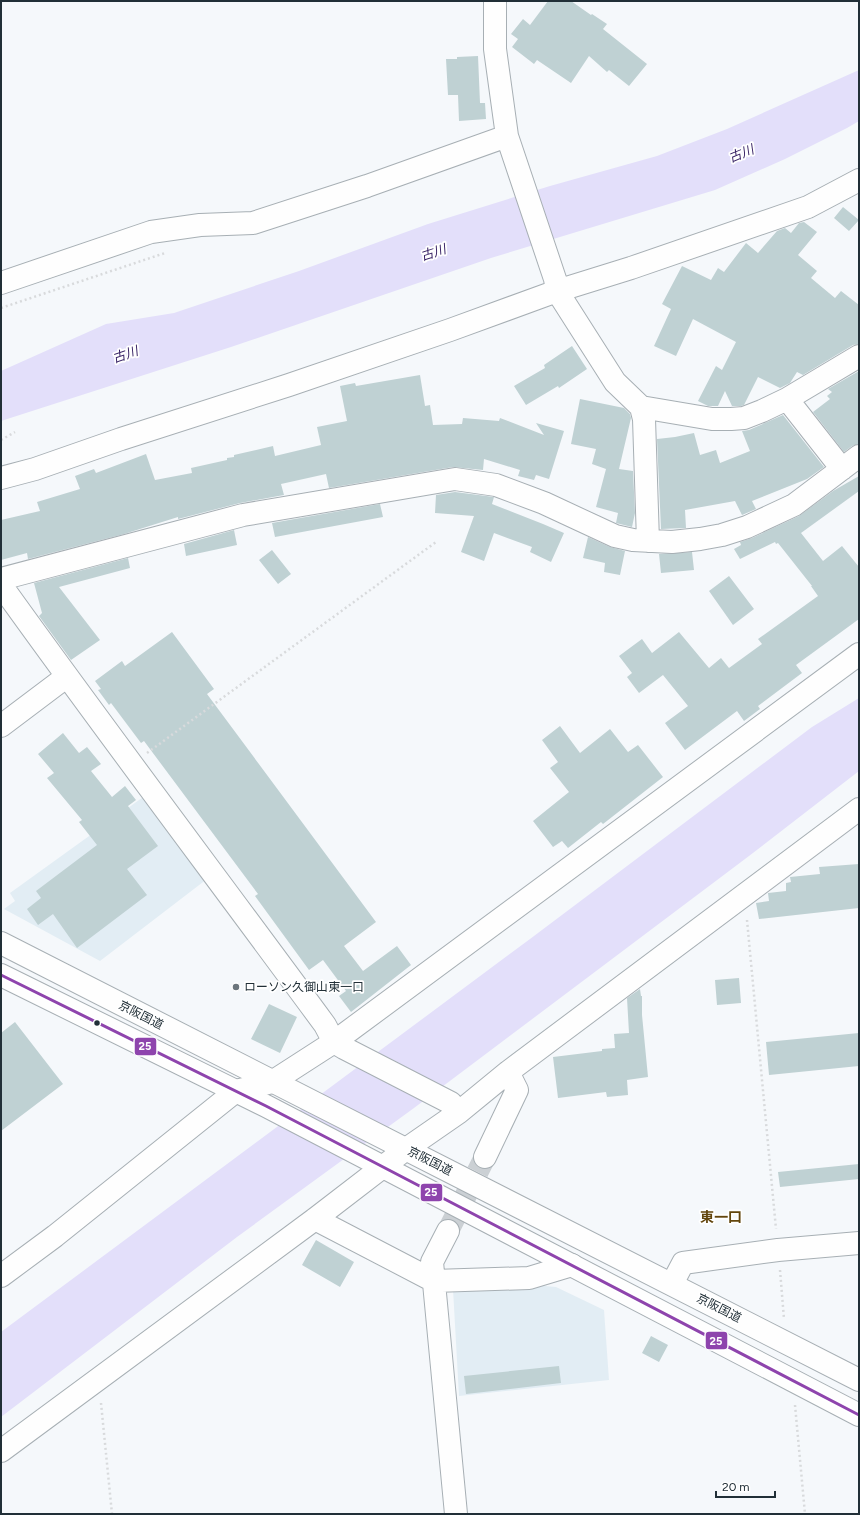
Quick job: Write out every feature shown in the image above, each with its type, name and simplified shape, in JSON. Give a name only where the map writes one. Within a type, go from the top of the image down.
[{"type":"main road","points":[[495,1],[495,49],[509,142],[556,285],[615,382],[641,407],[644,418],[648,541]]},
{"type":"main road","points":[[1,283],[151,232],[200,225],[253,223],[509,142]]},
{"type":"main road","points":[[1,478],[35,469],[450,330],[556,285],[632,268],[808,207],[859,180]]},
{"type":"main road","points":[[641,407],[712,419],[731,420],[744,418],[786,399],[859,356]]},
{"type":"main road","points":[[1,579],[243,515],[455,479],[496,485],[544,503],[615,536],[632,540],[672,542],[722,535],[747,527],[794,505],[851,463],[786,399]]},
{"type":"main road","points":[[1,585],[66,677],[326,1025],[339,1045],[454,1108]]},
{"type":"main road","points":[[1,1276],[55,1236],[236,1091],[279,1085],[339,1045],[859,654]]},
{"type":"main road","points":[[1,726],[66,677]]},
{"type":"main road","points":[[1,1451],[315,1219],[378,1164],[454,1108],[508,1072],[859,809]]},
{"type":"main road","name":"京阪国道","points":[[1,943],[859,1380]]},
{"type":"main road","points":[[1,975],[266,1106],[859,1415]]},
{"type":"main road","points":[[485,1157],[517,1090],[508,1072]]},
{"type":"main road","points":[[315,1219],[434,1280],[529,1278],[572,1265]]},
{"type":"main road","points":[[448,1231],[432,1262],[456,1514]]},
{"type":"main road","points":[[672,1284],[683,1263],[778,1250],[859,1243]]},
{"type":"path","points":[[1,308],[172,250]]},
{"type":"path","points":[[1,440],[16,432]]},
{"type":"path","points":[[132,764],[436,542]]},
{"type":"path","points":[[744,895],[786,1342]]},
{"type":"path","points":[[98,1378],[112,1514]]},
{"type":"path","points":[[793,1381],[805,1514]]},
{"type":"shaded area","points":[[146,795],[207,879],[100,961],[4,909],[15,901],[10,893]]},
{"type":"shaded area","points":[[534,1285],[556,1287],[604,1310],[609,1380],[459,1396],[453,1289]]},
{"type":"water","name":"古川","points":[[859,70],[859,121],[785,159],[715,190],[491,258],[231,347],[1,421],[1,371],[106,324],[174,313],[299,271],[428,224],[550,186],[657,156],[727,129]]},
{"type":"water","points":[[859,698],[859,771],[749,856],[414,1108],[237,1237],[1,1417],[1,1332],[530,939],[812,727]]},
{"type":"building","points":[[548,1],[571,1],[591,15],[592,14],[607,24],[603,29],[647,64],[629,86],[609,70],[607,72],[589,56],[571,83],[537,60],[534,64],[512,47],[518,39],[511,34],[523,19],[530,25]]},
{"type":"building","points":[[478,56],[480,103],[485,103],[486,119],[459,121],[458,95],[448,95],[446,59]]},
{"type":"building","points":[[843,207],[859,220],[849,231],[834,218]]},
{"type":"building","points":[[804,222],[817,232],[798,255],[817,271],[811,278],[835,298],[841,291],[859,305],[859,344],[853,345],[803,375],[797,372],[790,383],[780,388],[758,377],[744,405],[732,406],[725,391],[718,406],[708,406],[698,401],[716,366],[722,370],[736,342],[693,319],[676,356],[654,346],[671,309],[662,304],[682,266],[711,280],[718,268],[724,272],[746,243],[758,253],[777,231],[785,228],[791,233],[799,223]]},
{"type":"building","points":[[572,346],[587,369],[559,388],[558,386],[526,405],[514,386],[545,368],[544,365]]},
{"type":"building","points":[[859,371],[859,444],[852,446],[844,452],[813,412],[830,399],[827,396],[832,392],[828,389]]},
{"type":"building","points":[[420,375],[425,406],[430,405],[433,425],[462,424],[463,418],[499,421],[500,418],[544,435],[536,423],[564,431],[549,479],[536,475],[534,480],[518,476],[520,470],[484,459],[483,470],[453,467],[329,488],[326,474],[281,484],[284,495],[240,503],[178,519],[178,517],[124,534],[28,559],[27,553],[1,560],[1,520],[40,511],[37,502],[80,489],[75,476],[94,469],[96,473],[146,454],[155,480],[192,473],[191,468],[227,460],[227,458],[234,457],[234,455],[273,446],[275,456],[321,445],[317,427],[347,421],[340,386],[355,383],[356,386]]},
{"type":"building","points":[[580,399],[624,408],[630,414],[631,418],[619,469],[633,471],[635,513],[632,527],[616,523],[618,513],[596,507],[606,469],[592,464],[596,449],[571,444]]},
{"type":"building","points":[[783,415],[824,467],[807,479],[752,501],[756,509],[742,515],[735,501],[685,510],[686,528],[661,529],[657,439],[694,433],[700,455],[716,450],[720,463],[750,451],[742,431],[749,430]]},
{"type":"building","points":[[859,476],[859,491],[801,533],[823,561],[842,546],[859,567],[859,619],[796,665],[802,673],[758,706],[760,709],[744,721],[737,711],[685,750],[665,723],[688,706],[663,675],[639,693],[627,677],[632,673],[619,656],[642,639],[652,653],[679,632],[709,668],[721,658],[729,668],[762,644],[758,639],[818,596],[812,586],[778,543],[776,544],[775,542],[740,559],[734,549],[741,545],[740,542],[799,516],[833,491]]},
{"type":"building","points":[[455,492],[494,497],[492,504],[564,533],[551,562],[530,552],[532,547],[494,533],[484,561],[461,552],[474,516],[435,513],[436,495]]},
{"type":"building","points":[[380,504],[383,517],[275,537],[272,523]]},
{"type":"building","points":[[234,530],[237,545],[186,556],[184,544]]},
{"type":"building","points":[[588,537],[610,547],[625,551],[620,575],[604,572],[605,563],[583,558]]},
{"type":"building","points":[[272,550],[291,574],[278,584],[259,560]]},
{"type":"building","points":[[692,552],[694,570],[661,573],[659,554]]},
{"type":"building","points":[[128,558],[130,568],[59,587],[100,640],[71,660],[39,616],[42,613],[34,583]]},
{"type":"building","points":[[729,576],[754,609],[733,625],[709,591]]},
{"type":"building","points":[[172,632],[214,689],[207,694],[376,922],[344,946],[363,971],[397,946],[411,965],[351,1012],[339,996],[346,991],[323,960],[309,970],[255,896],[258,894],[144,741],[141,743],[111,703],[109,705],[98,690],[101,689],[95,681],[122,661],[125,666]]},
{"type":"building","points":[[560,726],[580,753],[610,729],[628,752],[638,745],[663,777],[603,824],[601,822],[568,848],[562,841],[553,847],[533,821],[569,792],[550,768],[558,762],[542,740]]},
{"type":"building","points":[[63,733],[79,753],[87,747],[101,764],[91,771],[112,797],[125,786],[136,800],[128,806],[158,846],[127,869],[147,895],[77,948],[53,914],[38,925],[27,909],[41,898],[36,891],[97,845],[79,822],[82,820],[47,778],[54,773],[38,754]]},
{"type":"building","points":[[859,864],[859,908],[759,919],[756,903],[769,901],[768,893],[786,891],[786,883],[791,882],[790,877],[820,874],[819,867]]},
{"type":"building","points":[[739,978],[741,1003],[717,1005],[715,980]]},
{"type":"building","points":[[640,989],[642,996],[642,1015],[648,1077],[627,1080],[628,1095],[607,1097],[606,1092],[558,1098],[553,1057],[615,1048],[614,1034],[629,1033],[627,998]]},
{"type":"building","points":[[269,1004],[297,1017],[280,1053],[251,1039]]},
{"type":"building","points":[[15,1022],[63,1084],[1,1131],[1,1033]]},
{"type":"building","points":[[859,1033],[859,1066],[769,1075],[766,1042]]},
{"type":"building","points":[[859,1164],[859,1179],[780,1187],[778,1172]]},
{"type":"building","points":[[316,1240],[354,1262],[340,1287],[302,1265]]},
{"type":"building","points":[[651,1336],[668,1345],[659,1362],[642,1353]]},
{"type":"building","points":[[559,1366],[561,1383],[466,1394],[464,1376]]},
{"type":"tunnel","points":[[448,1231],[485,1157]]},
{"type":"transit line","name":"25","points":[[1,975],[266,1106],[859,1415]]},
{"type":"place","name":"ローソン久御山東一口","points":[[236,987]]},
{"type":"district","name":"東一口","points":[[721,1217]]}]
